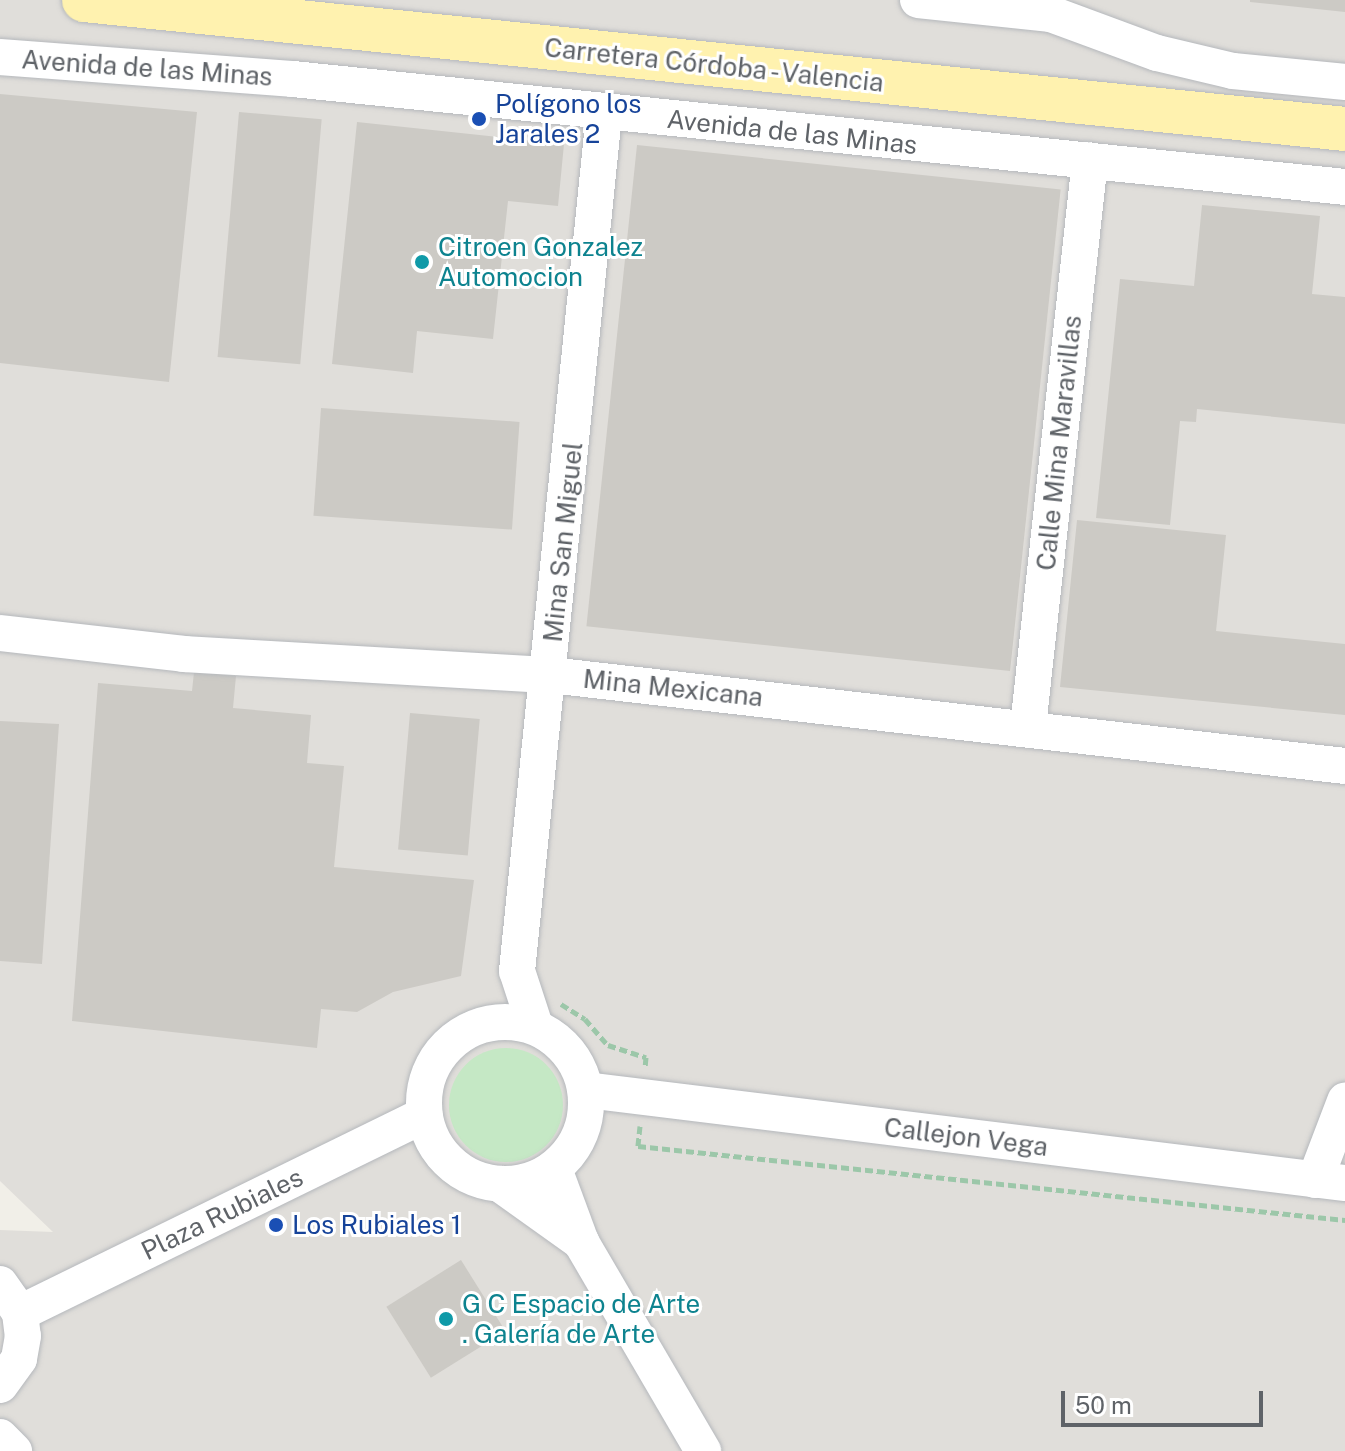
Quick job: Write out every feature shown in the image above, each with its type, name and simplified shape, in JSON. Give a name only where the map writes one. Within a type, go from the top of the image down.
[{"type":"main road","name":"Carretera Córdoba - Valencia","points":[[84,0],[1345,129]]},
{"type":"street","points":[[918,0],[1051,14],[1157,53],[1233,71],[1345,82]]},
{"type":"street","name":"Avenida de las Minas","points":[[0,57],[293,79],[604,114],[1345,187]]},
{"type":"street","name":"Mina San Miguel","points":[[517,971],[550,675],[604,114]]},
{"type":"street","name":"Calle Mina Maravillas","points":[[1028,727],[1090,160]]},
{"type":"street","name":"Mina Mexicana","points":[[0,633],[184,654],[550,675],[1028,727],[1345,766]]},
{"type":"street","points":[[478,1025],[517,971],[544,1012],[569,1051],[586,1090],[581,1134],[554,1169],[519,1183],[500,1184],[473,1178],[450,1163],[433,1141],[424,1115],[424,1087],[435,1060],[453,1039],[478,1025],[544,1012]]},
{"type":"street","name":"Callejon Vega","points":[[586,1090],[1330,1182]]},
{"type":"street","points":[[1330,1182],[1345,1101]]},
{"type":"street","name":"Plaza Rubiales","points":[[20,1313],[424,1115]]},
{"type":"street","points":[[554,1169],[581,1242],[703,1451]]},
{"type":"street","points":[[500,1184],[581,1242]]},
{"type":"street","points":[[0,1284],[20,1313],[23,1336],[19,1359],[0,1385]]},
{"type":"street","points":[[0,1437],[14,1451]]},
{"type":"path","points":[[544,1012],[585,1019],[608,1045],[646,1057],[638,1146],[1345,1220]]},
{"type":"shaded area","points":[[0,0],[1345,0],[1345,1451],[0,1451],[0,1230],[53,1232],[0,1181]]},
{"type":"green space","points":[[506,1048],[528,1053],[546,1065],[558,1083],[563,1105],[558,1127],[546,1145],[528,1157],[506,1162],[484,1157],[466,1145],[454,1127],[449,1105],[454,1083],[466,1065],[484,1053]]},
{"type":"building","points":[[1345,0],[1345,12],[1250,2]]},
{"type":"building","points":[[0,94],[197,112],[169,382],[0,363]]},
{"type":"building","points":[[239,112],[322,119],[300,364],[218,357]]},
{"type":"building","name":"Citroen Gonzalez Automocion","points":[[357,122],[564,144],[558,206],[508,201],[493,339],[417,331],[413,373],[332,364]]},
{"type":"building","points":[[637,145],[1061,190],[1010,671],[586,626]]},
{"type":"building","points":[[1202,205],[1320,216],[1312,294],[1345,297],[1345,424],[1197,409],[1196,422],[1180,421],[1170,525],[1096,518],[1120,279],[1194,286]]},
{"type":"building","points":[[321,408],[520,422],[512,530],[313,516]]},
{"type":"building","points":[[1077,520],[1226,535],[1216,631],[1345,644],[1345,715],[1060,687]]},
{"type":"building","points":[[194,672],[236,676],[233,708],[311,715],[307,763],[344,766],[334,867],[474,880],[461,976],[393,992],[357,1012],[321,1009],[317,1048],[72,1021],[98,683],[192,691]]},
{"type":"building","points":[[410,713],[480,719],[468,856],[398,849]]},
{"type":"building","points":[[0,721],[59,724],[42,964],[0,961]]},
{"type":"building","name":"G C Espacio de Arte . Galería de Arte","points":[[461,1260],[506,1331],[431,1378],[386,1307]]},
{"type":"place","name":"Polígono los Jarales 2","points":[[479,119]]},
{"type":"place","name":"Citroen Gonzalez Automocion","points":[[422,262]]},
{"type":"place","name":"Los Rubiales 1","points":[[276,1225]]},
{"type":"place","name":"G C Espacio de Arte . Galería de Arte","points":[[446,1319]]}]
